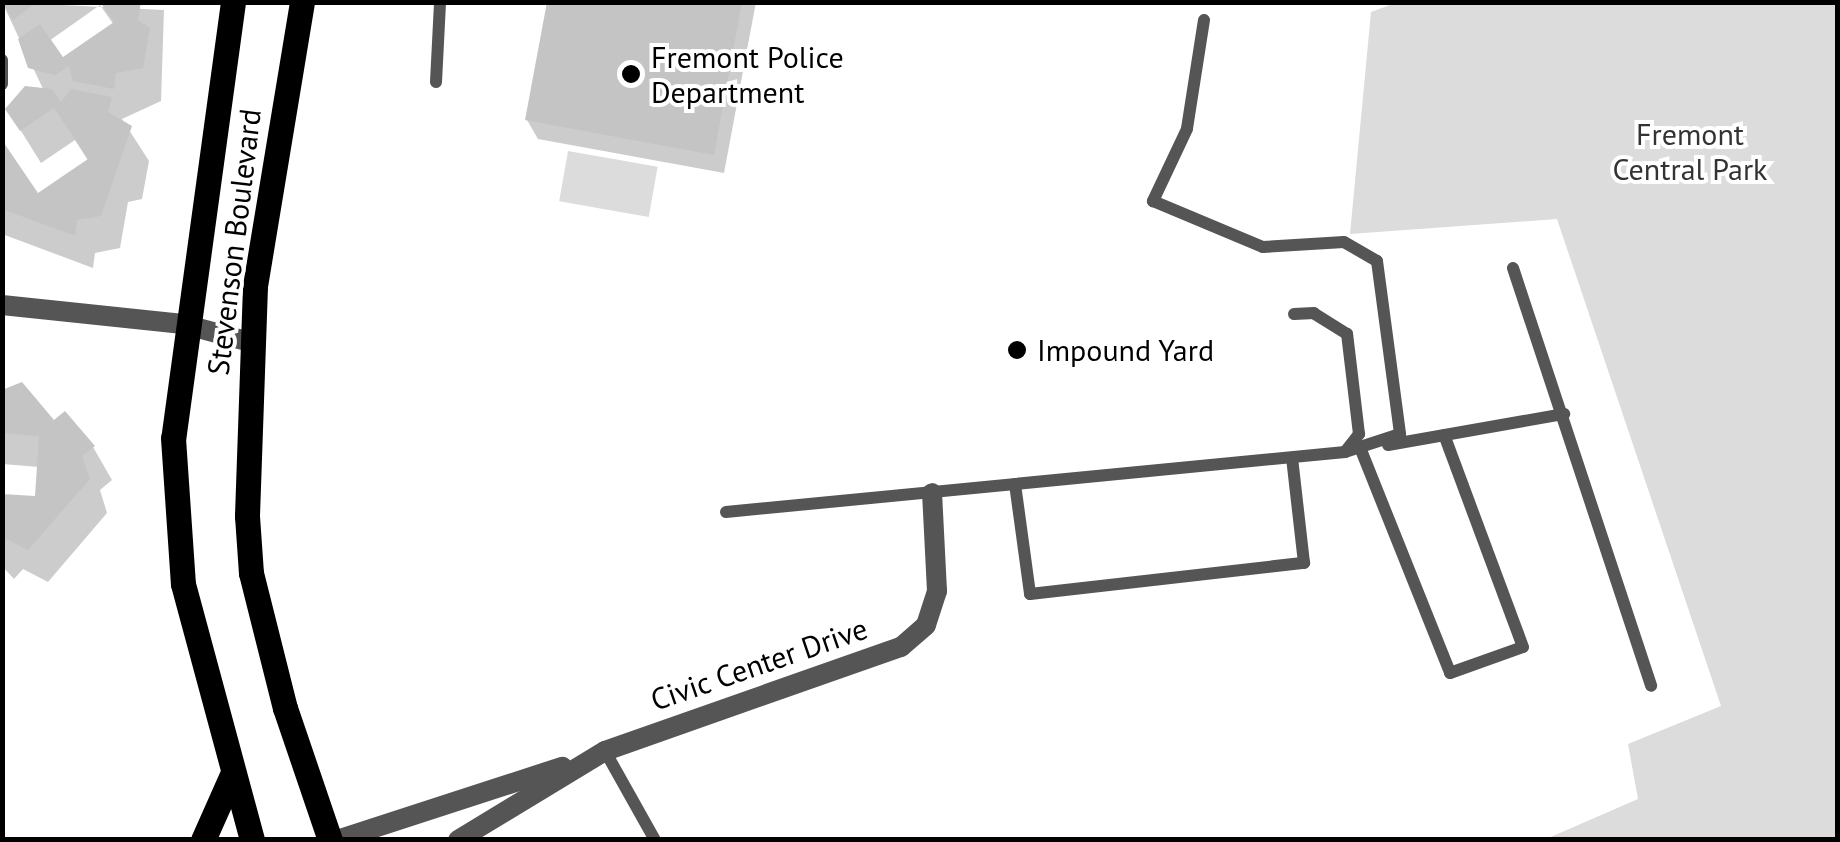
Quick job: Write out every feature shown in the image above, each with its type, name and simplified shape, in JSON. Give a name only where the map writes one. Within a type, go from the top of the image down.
[{"type":"main road","name":"Stevenson Boulevard","points":[[233,2],[182,324],[172,438],[184,584],[252,840]]},
{"type":"main road","name":"Stevenson Boulevard","points":[[302,2],[250,342],[251,573],[333,840]]},
{"type":"main road","points":[[204,840],[232,776]]},
{"type":"street","points":[[2,305],[182,324],[250,342]]},
{"type":"street","name":"Civic Center Drive","points":[[333,840],[599,754],[901,647],[926,625],[937,591],[932,493]]},
{"type":"street","name":"Civic Center Drive","points":[[458,840],[599,754]]},
{"type":"lane","points":[[436,82],[440,2]]},
{"type":"lane","points":[[1204,20],[1187,128],[1153,201],[1264,247],[1344,242],[1377,261],[1402,414],[1400,434],[1385,445]]},
{"type":"lane","points":[[2,60],[2,84]]},
{"type":"lane","points":[[1513,268],[1652,686]]},
{"type":"lane","points":[[1294,314],[1314,313],[1347,334],[1359,434],[1345,452]]},
{"type":"lane","points":[[726,512],[1345,452],[1564,414]]},
{"type":"lane","points":[[1360,450],[1450,673],[1523,647],[1444,435]]},
{"type":"lane","points":[[1015,484],[1030,594],[1304,563],[1292,458]]},
{"type":"lane","points":[[599,754],[656,840]]},
{"type":"green space","name":"Fremont Central Park","points":[[1398,2],[1837,3],[1837,839],[1546,839],[1638,799],[1628,744],[1721,706],[1557,219],[1350,234],[1371,12]]},
{"type":"green space","points":[[568,151],[658,167],[649,217],[559,201]]},
{"type":"building","points":[[2,2],[37,2],[13,20]]},
{"type":"building","points":[[100,2],[141,2],[138,20],[150,28],[143,68],[116,73],[114,89],[73,81],[69,66],[55,75],[28,68],[18,39],[40,24],[63,57],[114,22]]},
{"type":"building","name":"Fremont Police Department","points":[[547,2],[742,2],[714,155],[525,120]]},
{"type":"building","points":[[25,86],[52,89],[61,102],[71,89],[112,97],[108,112],[132,126],[101,216],[77,220],[75,236],[2,209],[2,140],[38,193],[88,159],[54,108],[20,131],[5,109]]},
{"type":"building","points":[[22,382],[54,420],[65,411],[95,446],[82,456],[90,479],[28,550],[2,537],[2,494],[35,496],[39,436],[2,433],[2,390]]},
{"type":"place","name":"Fremont Police Department","points":[[631,74]]},
{"type":"place","name":"Impound Yard","points":[[1017,350]]}]
